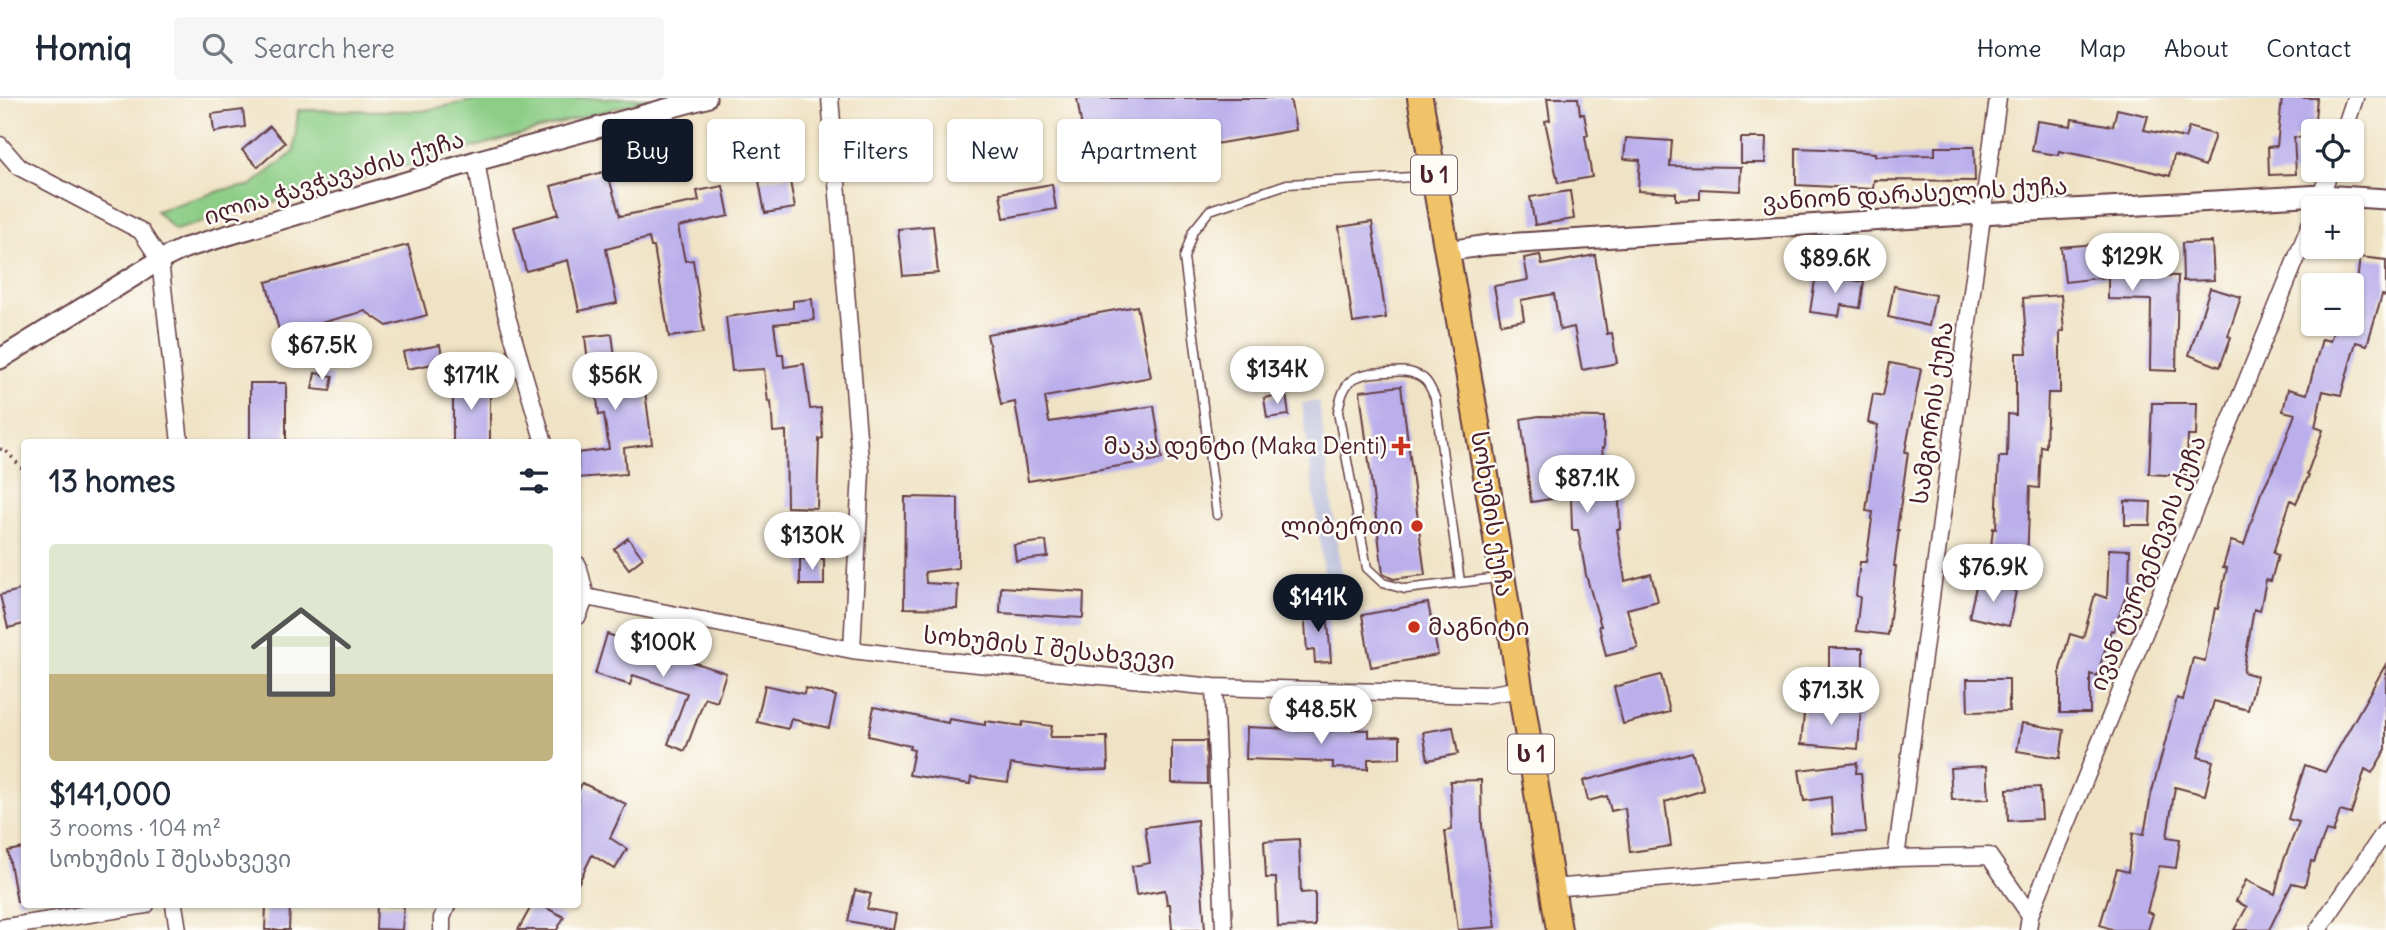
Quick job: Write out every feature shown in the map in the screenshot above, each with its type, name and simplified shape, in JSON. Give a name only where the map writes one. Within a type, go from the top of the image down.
[{"type":"highway","name":"სოხუმის ქუჩა","points":[[1420,98],[1521,689],[1553,888],[1554,925]]},
{"type":"street","name":"ილია ჭავჭავაძის ქუჩა","points":[[0,359],[160,260],[185,248],[476,161],[706,98]]},
{"type":"street","points":[[830,98],[861,472],[852,650]]},
{"type":"street","name":"სამგორის ქუჩა","points":[[1896,858],[1998,98]]},
{"type":"street","points":[[2348,119],[2355,98]]},
{"type":"street","points":[[0,145],[19,167],[141,231],[160,260],[180,439]]},
{"type":"street","points":[[476,161],[506,313],[543,439]]},
{"type":"street","name":"ვანიონ დარასელის ქუჩა","points":[[2364,200],[2386,199]]},
{"type":"street","name":"ვანიონ დარასელის ქუჩა","points":[[1448,251],[1488,245],[1981,214],[2301,203]]},
{"type":"street","name":"ივან ტურგენევის ქუჩა","points":[[2029,922],[2301,247]]},
{"type":"street","name":"სოხუმის I შესახვევი","points":[[582,598],[852,650],[1214,687],[1485,695],[1521,689]]},
{"type":"street","points":[[1214,687],[1224,930]]},
{"type":"street","points":[[2318,930],[2386,830]]},
{"type":"street","points":[[1553,888],[1896,858],[1989,856],[2029,922]]},
{"type":"street","points":[[0,928],[127,908]]},
{"type":"street","points":[[174,908],[178,930]]},
{"type":"street","points":[[442,930],[446,908]]},
{"type":"lane","points":[[1217,515],[1184,258],[1193,231],[1210,210],[1287,184],[1434,175]]},
{"type":"lane","points":[[1460,582],[1435,398],[1426,380],[1409,371],[1362,373],[1348,382],[1340,396],[1338,412],[1367,568],[1383,583],[1405,589],[1503,578]]},
{"type":"path","points":[[0,449],[6,451],[21,467]]},
{"type":"shaded area","points":[[1319,401],[1342,581],[1325,583],[1302,403]]},
{"type":"green space","points":[[486,98],[652,98],[175,230],[156,211],[226,189],[250,186],[294,152],[298,110],[422,111]]},
{"type":"building","points":[[1077,98],[1290,98],[1296,130],[1221,143],[1221,119],[1080,119]]},
{"type":"building","points":[[1547,98],[1578,98],[1580,114],[1584,114],[1588,135],[1585,136],[1592,177],[1558,183],[1545,121],[1550,120]]},
{"type":"building","points":[[2282,98],[2317,98],[2315,119],[2301,119],[2301,138],[2294,137],[2296,174],[2269,175],[2268,147],[2277,146]]},
{"type":"building","points":[[2117,109],[2148,116],[2144,130],[2185,138],[2189,127],[2215,135],[2205,166],[2174,155],[2170,176],[2059,151],[2058,155],[2032,151],[2037,121],[2071,126],[2072,119],[2113,126]]},
{"type":"building","points":[[243,110],[245,127],[214,132],[212,114]]},
{"type":"building","points":[[270,126],[285,143],[258,167],[242,150]]},
{"type":"building","points":[[1626,138],[1672,141],[1670,166],[1741,167],[1740,191],[1700,189],[1700,199],[1676,200],[1676,193],[1638,191],[1640,160],[1624,159]]},
{"type":"building","points":[[1741,138],[1766,138],[1765,163],[1741,163]]},
{"type":"building","points":[[1935,147],[1974,147],[1975,181],[1874,180],[1873,189],[1796,185],[1796,148],[1875,153],[1875,156],[1935,155]]},
{"type":"building","points":[[602,172],[602,182],[610,182],[620,216],[699,201],[697,191],[723,186],[729,216],[678,227],[685,261],[693,260],[704,332],[669,337],[654,247],[651,247],[649,238],[606,249],[617,303],[579,311],[568,260],[526,271],[514,227],[559,214],[551,186]]},
{"type":"building","points":[[759,182],[790,182],[795,208],[765,213]]},
{"type":"building","points":[[1052,184],[1056,209],[1004,218],[1000,193]]},
{"type":"building","points":[[1570,191],[1574,219],[1535,225],[1530,197]]},
{"type":"building","points":[[1372,222],[1386,318],[1353,323],[1339,227]]},
{"type":"building","points":[[933,226],[938,273],[903,276],[898,229]]},
{"type":"building","points":[[2212,242],[2214,280],[2183,281],[2182,243]]},
{"type":"building","points":[[2095,244],[2095,252],[2145,252],[2145,275],[2178,276],[2176,371],[2150,370],[2151,300],[2108,299],[2108,277],[2065,282],[2061,247]]},
{"type":"building","points":[[408,245],[427,315],[387,326],[365,311],[280,334],[266,282]]},
{"type":"building","points":[[1540,255],[1542,265],[1595,255],[1607,334],[1612,333],[1617,363],[1582,370],[1574,327],[1560,330],[1554,294],[1521,300],[1524,320],[1501,324],[1494,286],[1528,280],[1524,258]]},
{"type":"building","points":[[2360,259],[2386,260],[2386,296],[2382,295],[2367,345],[2356,342],[2341,395],[2323,391],[2315,427],[2323,430],[2307,474],[2309,475],[2296,503],[2291,500],[2273,553],[2278,555],[2271,581],[2266,580],[2260,611],[2254,609],[2243,672],[2257,676],[2248,710],[2214,701],[2198,757],[2213,761],[2205,795],[2175,787],[2167,837],[2180,839],[2176,868],[2159,866],[2147,912],[2153,914],[2148,930],[2114,930],[2100,925],[2117,869],[2128,872],[2133,833],[2144,834],[2151,795],[2177,698],[2183,700],[2193,658],[2205,661],[2215,608],[2218,609],[2227,568],[2223,567],[2231,541],[2244,545],[2261,493],[2279,457],[2295,414],[2283,411],[2288,389],[2307,394],[2322,339],[2330,341],[2332,336],[2364,336],[2364,273],[2358,273]]},
{"type":"building","points":[[1816,274],[1864,282],[1860,308],[1841,305],[1839,316],[1810,312]]},
{"type":"building","points":[[1894,286],[1935,295],[1929,326],[1888,317]]},
{"type":"building","points":[[2210,288],[2241,297],[2220,367],[2189,355]]},
{"type":"building","points":[[2061,295],[2064,331],[2060,332],[2060,393],[2048,393],[2046,447],[2041,446],[2039,488],[2030,487],[2027,561],[1990,557],[1993,528],[1996,529],[1999,457],[2007,457],[2008,414],[2016,415],[2016,353],[2027,353],[2023,298]]},
{"type":"building","points":[[812,299],[814,320],[774,324],[778,354],[783,354],[784,367],[804,364],[810,409],[821,408],[823,438],[819,439],[817,508],[787,507],[786,431],[773,432],[771,401],[768,402],[764,369],[732,371],[726,317],[793,308],[793,301]]},
{"type":"building","points":[[1137,306],[1151,377],[1045,397],[1049,422],[1154,406],[1162,459],[1028,481],[1015,402],[1001,405],[987,334]]},
{"type":"building","points":[[612,334],[618,380],[643,376],[652,444],[624,448],[626,474],[581,478],[581,453],[609,449],[604,414],[599,415],[592,361],[588,362],[585,337]]},
{"type":"building","points":[[440,345],[443,362],[407,369],[403,352]]},
{"type":"building","points":[[1890,363],[1921,369],[1905,452],[1908,452],[1897,530],[1888,635],[1856,631],[1860,597],[1856,596],[1860,562],[1866,562],[1873,512],[1866,511],[1878,425],[1868,423],[1873,394],[1883,396]]},
{"type":"building","points":[[315,373],[333,376],[330,391],[312,389]]},
{"type":"building","points":[[453,380],[490,380],[490,439],[453,439]]},
{"type":"building","points":[[250,383],[286,383],[286,439],[250,439]]},
{"type":"building","points":[[1401,386],[1425,575],[1393,579],[1383,574],[1360,391]]},
{"type":"building","points":[[1286,394],[1289,415],[1267,418],[1264,398]]},
{"type":"building","points":[[2152,403],[2197,403],[2196,436],[2188,436],[2186,476],[2149,474]]},
{"type":"building","points":[[1539,416],[1604,417],[1602,448],[1608,501],[1619,500],[1620,529],[1617,529],[1625,581],[1651,574],[1658,601],[1627,609],[1638,648],[1606,656],[1578,530],[1572,530],[1571,496],[1531,502],[1521,419]]},
{"type":"building","points":[[905,497],[958,498],[958,568],[925,572],[926,583],[958,585],[957,609],[904,608]]},
{"type":"building","points":[[2125,501],[2151,502],[2150,525],[2125,525]]},
{"type":"building","points":[[628,538],[643,558],[629,569],[614,549]]},
{"type":"building","points":[[1046,541],[1048,557],[1016,561],[1014,545]]},
{"type":"building","points":[[2109,549],[2130,550],[2129,585],[2097,676],[2090,674],[2090,713],[2060,713],[2060,669],[2070,634],[2083,638],[2095,594],[2107,598]]},
{"type":"building","points":[[800,559],[824,559],[824,585],[800,585]]},
{"type":"building","points":[[1977,582],[2016,591],[2009,626],[1969,617]]},
{"type":"building","points":[[1001,587],[1084,592],[1083,618],[1000,613]]},
{"type":"building","points":[[21,590],[21,625],[8,628],[0,595]]},
{"type":"building","points":[[1428,603],[1438,655],[1371,667],[1362,615]]},
{"type":"building","points":[[1327,609],[1331,662],[1315,663],[1314,650],[1307,651],[1304,610]]},
{"type":"building","points":[[607,634],[726,673],[717,702],[705,698],[685,751],[668,744],[687,693],[633,675],[630,685],[595,674]]},
{"type":"building","points":[[1829,648],[1863,648],[1863,678],[1829,677]]},
{"type":"building","points":[[2386,664],[2386,749],[2372,773],[2365,769],[2351,814],[2340,811],[2333,833],[2326,831],[2314,862],[2311,861],[2305,886],[2292,883],[2269,930],[2234,930],[2247,907],[2236,901],[2246,880],[2275,894],[2283,862],[2299,822],[2288,819],[2305,765],[2325,772]]},
{"type":"building","points":[[1661,675],[1670,712],[1623,724],[1614,687]]},
{"type":"building","points":[[1967,679],[2009,679],[2009,711],[1968,712]]},
{"type":"building","points":[[765,685],[804,694],[805,688],[836,696],[829,728],[791,719],[788,729],[757,722]]},
{"type":"building","points":[[1805,704],[1861,709],[1858,749],[1801,744]]},
{"type":"building","points":[[874,707],[948,723],[949,719],[985,725],[985,721],[1022,726],[1023,722],[1052,726],[1050,737],[1107,737],[1108,770],[1065,771],[1011,764],[1008,782],[971,777],[970,784],[909,775],[914,750],[909,749],[910,746],[868,736]]},
{"type":"building","points":[[2022,723],[2064,730],[2060,758],[2017,751]]},
{"type":"building","points":[[1247,727],[1369,730],[1369,737],[1400,736],[1400,758],[1368,759],[1368,769],[1333,768],[1333,762],[1246,759]]},
{"type":"building","points":[[1453,727],[1458,754],[1428,760],[1423,732]]},
{"type":"building","points":[[1172,741],[1206,741],[1207,784],[1172,783]]},
{"type":"building","points":[[1692,752],[1704,790],[1665,802],[1671,846],[1630,852],[1625,808],[1611,811],[1607,796],[1588,801],[1583,781]]},
{"type":"building","points":[[1857,763],[1856,773],[1861,773],[1866,832],[1833,834],[1831,797],[1804,801],[1799,770]]},
{"type":"building","points":[[1987,766],[1989,799],[1952,800],[1950,768]]},
{"type":"building","points":[[1481,780],[1482,826],[1496,927],[1458,930],[1445,831],[1452,830],[1450,781]]},
{"type":"building","points":[[582,783],[626,804],[610,838],[627,849],[615,869],[592,855],[581,878]]},
{"type":"building","points":[[2040,787],[2042,819],[2008,821],[2007,789]]},
{"type":"building","points":[[1197,820],[1205,930],[1172,930],[1170,904],[1167,904],[1165,890],[1136,895],[1132,866],[1150,863],[1145,827]]},
{"type":"building","points":[[1299,839],[1301,893],[1315,892],[1315,926],[1278,927],[1276,878],[1266,878],[1264,841]]},
{"type":"building","points":[[21,849],[21,901],[17,902],[8,851]]},
{"type":"building","points":[[855,890],[871,894],[867,909],[896,914],[893,930],[848,921]]},
{"type":"building","points":[[266,908],[290,908],[289,930],[265,930]]},
{"type":"building","points":[[377,908],[404,908],[402,930],[376,929]]},
{"type":"building","points":[[530,908],[547,908],[564,917],[557,930],[518,930]]},
{"type":"place","name":"მაკა დენტი (Maka Denti)","points":[[1401,446]]},
{"type":"place","name":"ლიბერთი","points":[[1417,526]]},
{"type":"place","name":"მაგნიტი","points":[[1414,627]]}]
